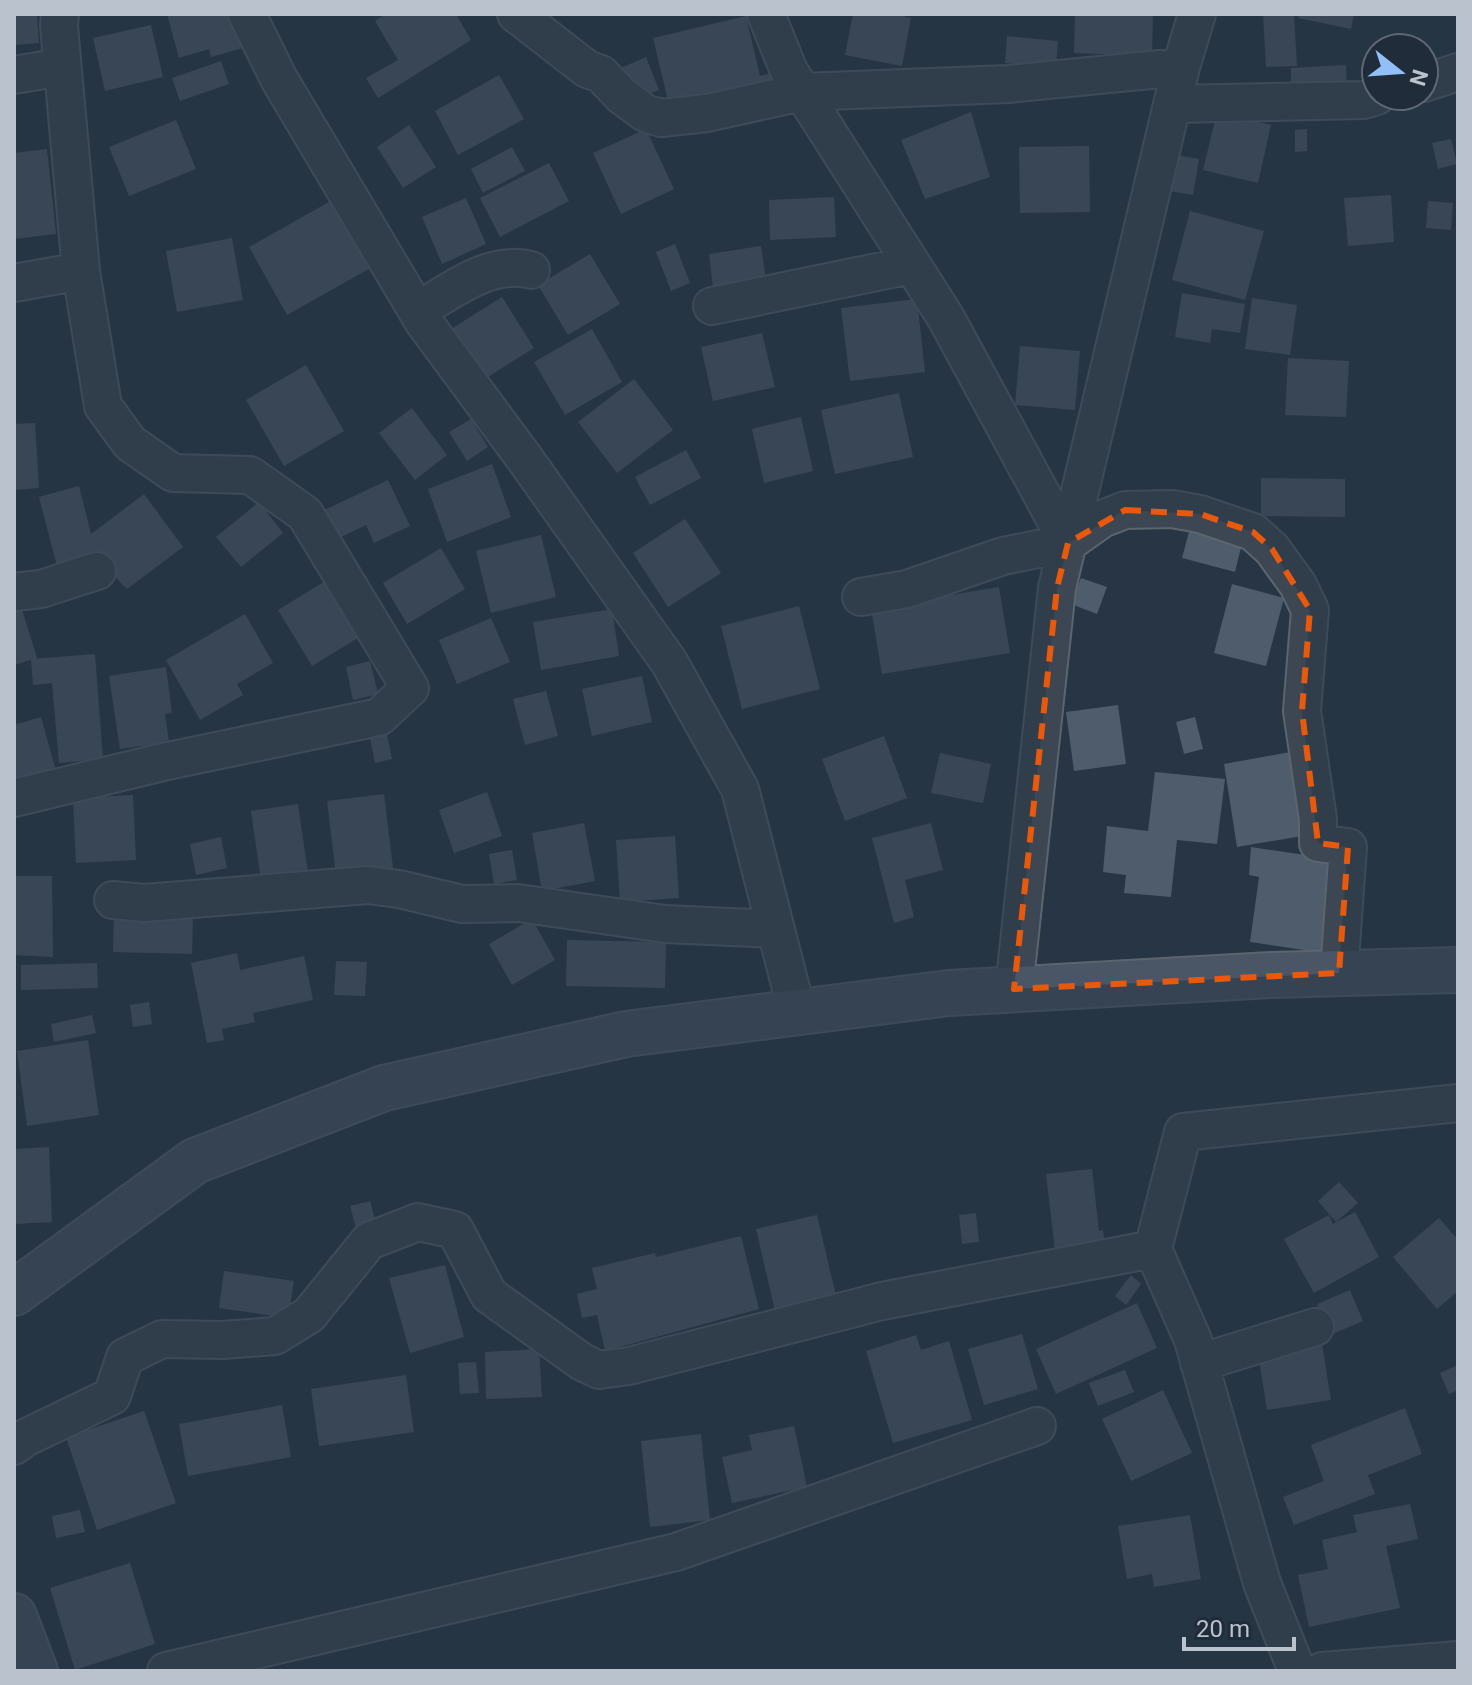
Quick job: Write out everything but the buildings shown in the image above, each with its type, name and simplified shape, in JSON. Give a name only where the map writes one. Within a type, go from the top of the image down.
[{"type":"street","points":[[14,798],[163,762],[379,717],[410,688],[305,514],[250,475],[173,473],[130,443],[103,406],[81,271],[60,14]]},
{"type":"street","points":[[247,14],[279,79],[417,311],[669,662],[740,789],[797,1012]]},
{"type":"street","points":[[516,14],[587,69],[601,74],[622,96],[645,113],[661,118],[707,113],[802,92],[1008,84],[1181,67]]},
{"type":"street","points":[[766,14],[789,71],[946,318],[1068,543]]},
{"type":"street","points":[[1014,989],[1057,588],[1181,67],[1197,14]]},
{"type":"street","points":[[14,75],[62,67]]},
{"type":"street","points":[[1172,104],[1360,100]]},
{"type":"street","points":[[712,306],[911,265]]},
{"type":"street","points":[[417,311],[466,282],[494,270],[515,266],[531,270]]},
{"type":"street","points":[[14,283],[81,271]]},
{"type":"street","points":[[861,597],[907,589],[1003,556],[1068,543],[1102,519],[1125,510],[1172,509],[1200,514],[1253,532],[1272,549],[1298,585],[1310,610],[1302,711],[1318,819],[1318,843],[1348,847],[1339,973]]},
{"type":"street","points":[[14,592],[41,589],[97,571]]},
{"type":"street","points":[[113,900],[144,903],[367,885],[462,904],[518,903],[665,924],[775,929]]},
{"type":"street","points":[[14,1293],[195,1161],[384,1088],[626,1034],[949,993],[1458,970]]},
{"type":"street","points":[[1297,1671],[1262,1583],[1193,1340],[1153,1249],[1183,1132],[1458,1103]]},
{"type":"street","points":[[14,1446],[112,1396],[125,1357],[162,1339],[222,1340],[275,1336],[309,1315],[369,1241],[418,1222],[455,1230],[489,1295],[569,1354],[599,1370],[629,1366],[882,1301],[1153,1249]]},
{"type":"street","points":[[1199,1363],[1315,1327]]},
{"type":"street","points":[[166,1671],[676,1552],[1037,1426]]},
{"type":"street","points":[[14,1616],[35,1671]]},
{"type":"street","points":[[1322,1671],[1458,1660]]},
{"type":"highlighted area","points":[[1125,510],[1200,514],[1253,532],[1272,549],[1310,610],[1302,711],[1318,843],[1348,847],[1339,973],[1014,989],[1057,588],[1068,543]]}]
